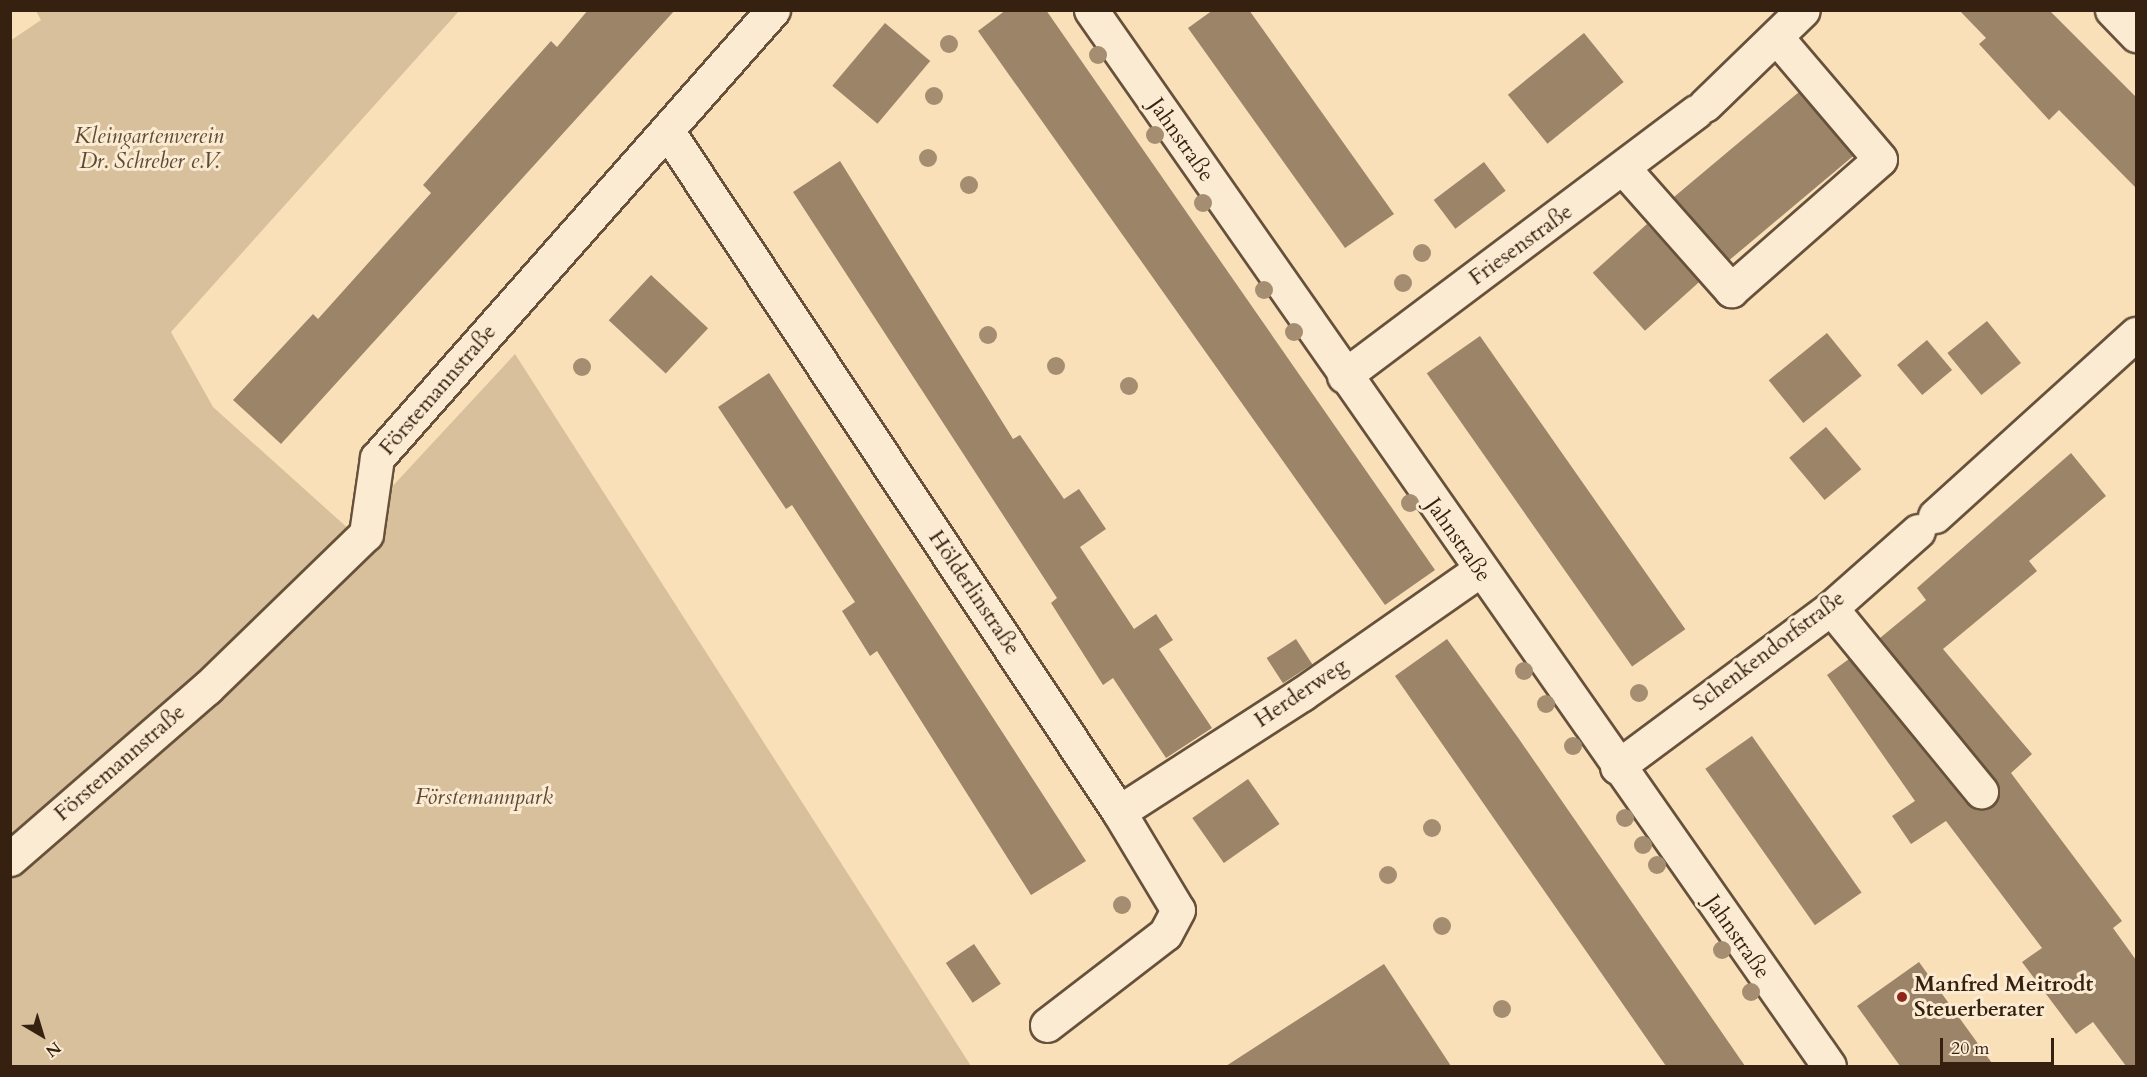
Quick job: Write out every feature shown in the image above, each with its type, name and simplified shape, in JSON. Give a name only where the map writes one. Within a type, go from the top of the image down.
[{"type":"street","name":"Förstemannstraße","points":[[10,859],[207,688],[366,534],[377,458],[668,132],[773,10]]},
{"type":"street","name":"Jahnstraße","points":[[1091,10],[1617,767],[1829,1066]]},
{"type":"street","name":"Friesenstraße","points":[[1344,376],[1624,169],[1701,108],[1777,38],[1803,10]]},
{"type":"street","points":[[1624,169],[1731,290],[1880,159],[1777,38]]},
{"type":"street","name":"Hölderlinstraße","points":[[668,132],[1119,812],[1178,910],[1165,934],[1047,1025]]},
{"type":"street","name":"Schenkendorfstraße","points":[[1617,767],[1831,608],[2136,334]]},
{"type":"street","name":"Herderweg","points":[[1119,812],[1302,694],[1480,570]]},
{"type":"street","points":[[1831,608],[1981,791]]},
{"type":"green space","points":[[36,11],[459,11],[171,332],[213,407],[351,531],[515,354],[971,1066],[11,1066],[10,41],[41,20]]},
{"type":"building","points":[[588,10],[675,10],[281,444],[233,400],[313,314],[318,319],[431,193],[423,185],[551,41],[557,47]]},
{"type":"building","points":[[1006,10],[1046,10],[1435,570],[1385,605],[978,31]]},
{"type":"building","points":[[1213,10],[1249,10],[1394,214],[1345,248],[1188,28]]},
{"type":"building","points":[[1959,10],[2049,10],[2136,97],[2136,188],[2059,110],[2049,120],[1979,44],[1986,38]]},
{"type":"building","points":[[885,23],[930,61],[877,124],[832,86]]},
{"type":"building","points":[[1584,33],[1624,82],[1547,144],[1508,95]]},
{"type":"building","points":[[1799,92],[1853,156],[1727,262],[1673,197]]},
{"type":"building","points":[[840,161],[1013,439],[1020,435],[1064,499],[1079,489],[1106,529],[1080,547],[1134,629],[1156,614],[1173,640],[1159,649],[1212,728],[1166,758],[1113,678],[1103,685],[1051,603],[1057,598],[793,192]]},
{"type":"building","points":[[1484,162],[1506,191],[1455,229],[1434,200]]},
{"type":"building","points":[[1647,224],[1699,282],[1645,331],[1593,273]]},
{"type":"building","points":[[651,275],[708,328],[666,374],[609,320]]},
{"type":"building","points":[[1987,321],[2021,363],[1981,395],[1947,353]]},
{"type":"building","points":[[1827,333],[1862,376],[1803,423],[1769,380]]},
{"type":"building","points":[[1480,336],[1685,629],[1632,667],[1427,373]]},
{"type":"building","points":[[1927,340],[1952,370],[1922,395],[1897,365]]},
{"type":"building","points":[[769,373],[1086,861],[1031,895],[877,651],[870,656],[842,611],[855,602],[792,505],[786,509],[718,407]]},
{"type":"building","points":[[1826,427],[1861,469],[1825,500],[1789,458]]},
{"type":"building","points":[[2071,453],[2106,496],[2029,561],[2037,571],[1943,649],[2032,754],[2011,773],[2122,921],[2113,928],[2136,960],[2136,1066],[2126,1066],[2093,1022],[2076,1034],[2022,962],[2042,948],[1946,821],[1911,844],[1892,816],[1915,801],[1827,675],[1849,659],[1966,803],[1983,810],[1993,805],[2000,789],[1995,779],[1880,638],[1926,600],[1917,588]]},
{"type":"building","points":[[1296,639],[1312,664],[1283,683],[1267,658]]},
{"type":"building","points":[[1447,639],[1519,739],[1745,1066],[1666,1066],[1654,1049],[1395,676]]},
{"type":"building","points":[[1752,736],[1862,892],[1815,925],[1705,769]]},
{"type":"building","points":[[1248,779],[1280,824],[1224,863],[1192,818]]},
{"type":"building","points":[[974,944],[1001,984],[973,1003],[946,963]]},
{"type":"building","points":[[1919,962],[1994,1066],[1900,1066],[1857,1006]]},
{"type":"building","points":[[1384,964],[1451,1066],[1226,1066]]},
{"type":"place","name":"Manfred Meitrodt Steuerberater","points":[[1902,997]]},
{"type":"park label","name":"Kleingartenverein Dr. Schreber e.V.","points":[[149,148]]},
{"type":"park label","name":"Förstemannpark","points":[[484,798]]}]
